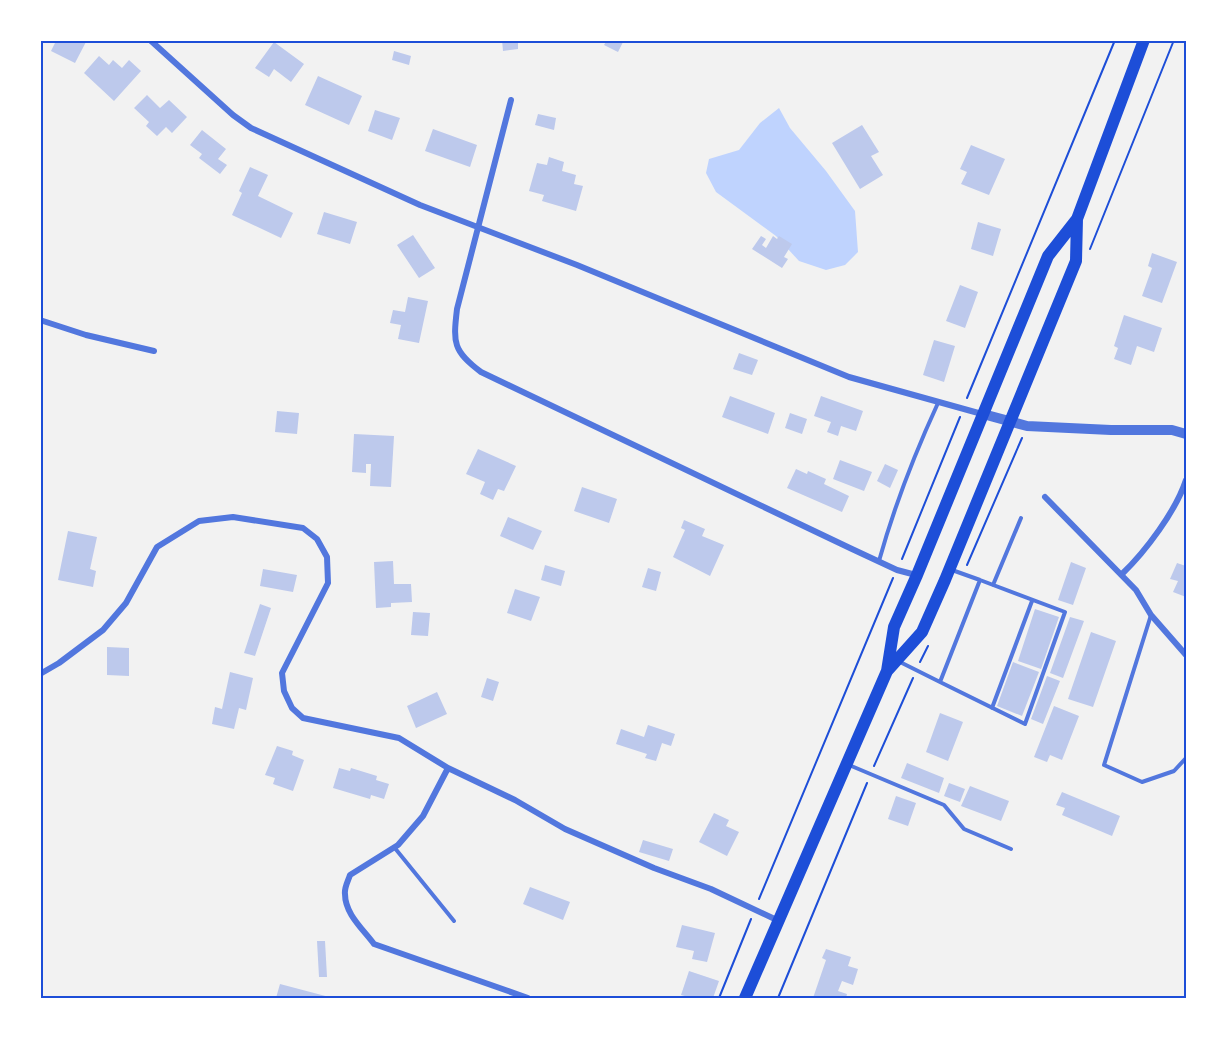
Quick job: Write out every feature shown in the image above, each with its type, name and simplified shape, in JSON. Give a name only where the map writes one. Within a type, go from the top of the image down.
[{"type":"main road","points":[[745,999],[845,763],[887,671],[894,627],[1048,256],[1077,219],[1144,40]]},
{"type":"main road","points":[[887,671],[922,632],[1011,423],[1076,261],[1077,219]]},
{"type":"street","points":[[151,41],[251,128],[420,205],[577,265],[849,377],[1027,426],[1172,430],[1186,434]]},
{"type":"street","points":[[511,100],[457,309],[454,330],[457,348],[470,364],[480,372],[897,570],[917,575]]},
{"type":"street","points":[[40,320],[86,335],[154,351]]},
{"type":"street","points":[[1122,574],[1138,559],[1181,496],[1186,480]]},
{"type":"street","points":[[1045,497],[1122,574],[1136,590],[1151,615],[1186,655]]},
{"type":"street","points":[[40,674],[59,663],[103,630],[126,603],[157,546],[199,521],[233,517],[303,528],[317,539],[327,557],[328,583],[282,673],[284,691],[292,708],[303,718],[399,738],[448,768],[607,849],[711,889],[779,921]]},
{"type":"street","points":[[448,768],[423,816],[394,847],[350,875],[344,893],[354,921],[374,944],[528,999]]},
{"type":"lane","points":[[879,561],[887,532],[922,438],[938,403]]},
{"type":"lane","points":[[993,585],[1021,518]]},
{"type":"lane","points":[[896,661],[1024,724],[1065,612],[949,569]]},
{"type":"lane","points":[[940,682],[980,580]]},
{"type":"lane","points":[[992,708],[1032,601]]},
{"type":"lane","points":[[1151,615],[1104,765],[1142,782],[1174,771],[1186,758]]},
{"type":"lane","points":[[845,763],[944,805],[964,829],[1011,849]]},
{"type":"lane","points":[[394,847],[454,921]]},
{"type":"path","points":[[971,387],[1116,40]]},
{"type":"path","points":[[1087,258],[1174,40]]},
{"type":"path","points":[[904,553],[954,434]]},
{"type":"path","points":[[963,574],[1018,447]]},
{"type":"path","points":[[761,892],[889,585]]},
{"type":"path","points":[[778,999],[871,774],[932,639]]},
{"type":"path","points":[[719,999],[749,925]]},
{"type":"water","points":[[779,108],[790,128],[826,171],[855,211],[858,252],[845,265],[826,270],[799,261],[776,236],[716,192],[706,173],[709,159],[739,150],[760,123]]},
{"type":"building","points":[[51,40],[87,40],[75,63],[51,51],[55,43]]},
{"type":"building","points":[[502,40],[518,40],[518,49],[503,51]]},
{"type":"building","points":[[607,40],[624,40],[618,52],[604,45]]},
{"type":"building","points":[[274,42],[304,64],[291,82],[274,69],[269,77],[255,68]]},
{"type":"building","points":[[394,51],[411,56],[409,65],[392,60]]},
{"type":"building","points":[[99,56],[109,65],[113,60],[122,68],[129,60],[141,71],[114,101],[84,73]]},
{"type":"building","points":[[318,76],[362,96],[349,125],[305,105]]},
{"type":"building","points":[[147,95],[160,108],[169,100],[187,117],[172,133],[166,127],[157,136],[146,126],[149,122],[134,108]]},
{"type":"building","points":[[375,110],[400,118],[392,140],[368,131]]},
{"type":"building","points":[[538,114],[556,118],[554,130],[535,125]]},
{"type":"building","points":[[862,125],[879,152],[871,156],[883,175],[860,189],[832,143]]},
{"type":"building","points":[[433,129],[477,145],[470,167],[425,151]]},
{"type":"building","points":[[202,130],[226,149],[218,159],[227,165],[220,174],[199,158],[202,154],[190,145]]},
{"type":"building","points":[[971,145],[1005,159],[989,195],[961,184],[967,172],[960,169]]},
{"type":"building","points":[[549,157],[564,162],[562,171],[576,175],[574,184],[583,186],[576,211],[542,201],[544,195],[529,191],[537,163],[547,165]]},
{"type":"building","points":[[250,167],[268,175],[258,196],[293,213],[281,238],[232,215],[242,193],[239,191]]},
{"type":"building","points":[[324,212],[357,222],[350,244],[317,234]]},
{"type":"building","points":[[978,222],[1001,229],[993,256],[971,249]]},
{"type":"building","points":[[413,235],[435,268],[419,278],[397,245]]},
{"type":"building","points":[[761,236],[766,239],[762,245],[766,248],[773,236],[777,239],[779,236],[792,244],[784,257],[788,259],[782,268],[752,249]]},
{"type":"building","points":[[1152,253],[1177,262],[1162,303],[1142,296],[1152,268],[1148,266]]},
{"type":"building","points":[[960,285],[978,292],[965,328],[946,321]]},
{"type":"building","points":[[408,297],[428,301],[419,343],[398,339],[401,325],[390,323],[393,310],[405,312]]},
{"type":"building","points":[[1124,315],[1162,328],[1154,352],[1137,346],[1131,365],[1114,359],[1118,348],[1114,346]]},
{"type":"building","points":[[934,340],[955,346],[944,382],[923,375]]},
{"type":"building","points":[[739,353],[758,360],[752,375],[733,369]]},
{"type":"building","points":[[730,396],[775,413],[768,434],[722,417]]},
{"type":"building","points":[[821,396],[863,411],[856,431],[841,426],[838,436],[827,432],[831,422],[814,416]]},
{"type":"building","points":[[277,411],[299,413],[297,434],[275,432]]},
{"type":"building","points":[[790,413],[807,419],[802,434],[785,428]]},
{"type":"building","points":[[354,434],[394,436],[391,487],[370,486],[371,464],[366,464],[366,473],[352,472]]},
{"type":"building","points":[[478,449],[516,466],[504,491],[498,489],[493,500],[480,494],[485,482],[466,474]]},
{"type":"building","points":[[840,460],[872,472],[864,491],[833,479]]},
{"type":"building","points":[[885,464],[898,470],[890,488],[877,481]]},
{"type":"building","points":[[796,469],[807,474],[808,471],[826,479],[824,484],[849,496],[842,512],[787,488]]},
{"type":"building","points":[[582,487],[617,499],[609,523],[574,511]]},
{"type":"building","points":[[508,517],[542,531],[533,550],[500,536]]},
{"type":"building","points":[[684,520],[705,529],[702,536],[724,545],[710,576],[673,557],[685,530],[681,528]]},
{"type":"building","points":[[68,531],[97,537],[90,569],[96,571],[93,587],[58,580]]},
{"type":"building","points":[[393,561],[394,584],[411,584],[412,602],[391,603],[391,607],[376,608],[374,562]]},
{"type":"building","points":[[1071,562],[1086,568],[1073,605],[1058,600]]},
{"type":"building","points":[[1177,563],[1186,566],[1186,597],[1173,592],[1178,581],[1170,579]]},
{"type":"building","points":[[545,565],[565,571],[561,586],[541,580]]},
{"type":"building","points":[[648,568],[661,572],[656,591],[642,587]]},
{"type":"building","points":[[263,569],[297,575],[293,592],[260,586]]},
{"type":"building","points":[[515,589],[540,597],[531,621],[507,613]]},
{"type":"building","points":[[260,604],[271,608],[255,656],[244,653]]},
{"type":"building","points":[[1035,609],[1059,617],[1041,669],[1018,661]]},
{"type":"building","points":[[413,612],[430,613],[428,636],[411,635]]},
{"type":"building","points":[[1070,617],[1084,621],[1063,678],[1050,673]]},
{"type":"building","points":[[1091,632],[1116,641],[1093,707],[1068,699]]},
{"type":"building","points":[[107,647],[129,648],[129,676],[107,675]]},
{"type":"building","points":[[1013,662],[1039,672],[1022,716],[997,706]]},
{"type":"building","points":[[230,672],[253,678],[246,710],[239,708],[234,729],[212,724],[215,707],[222,709]]},
{"type":"building","points":[[1047,676],[1060,681],[1043,724],[1031,719]]},
{"type":"building","points":[[487,678],[499,682],[493,701],[481,697]]},
{"type":"building","points":[[437,692],[447,714],[416,728],[407,706]]},
{"type":"building","points":[[1054,706],[1079,716],[1062,760],[1050,755],[1047,762],[1034,757]]},
{"type":"building","points":[[940,713],[963,722],[948,761],[926,752]]},
{"type":"building","points":[[648,725],[675,734],[671,746],[662,743],[656,761],[645,758],[647,754],[616,744],[621,729],[644,737]]},
{"type":"building","points":[[277,746],[293,751],[292,755],[304,760],[293,791],[273,784],[275,778],[265,775]]},
{"type":"building","points":[[907,763],[944,778],[939,793],[901,778]]},
{"type":"building","points":[[339,768],[350,771],[351,768],[377,776],[376,780],[389,784],[384,799],[371,795],[370,799],[333,788]]},
{"type":"building","points":[[949,783],[965,789],[960,802],[944,796]]},
{"type":"building","points":[[970,786],[1009,801],[1001,821],[961,806]]},
{"type":"building","points":[[1062,792],[1120,816],[1112,836],[1062,815],[1065,808],[1056,805]]},
{"type":"building","points":[[896,796],[916,803],[908,826],[888,819]]},
{"type":"building","points":[[714,813],[729,820],[726,826],[739,832],[727,856],[699,842]]},
{"type":"building","points":[[643,840],[673,849],[669,861],[639,852]]},
{"type":"building","points":[[530,887],[570,902],[563,920],[523,904]]},
{"type":"building","points":[[682,925],[715,933],[707,962],[692,959],[694,951],[676,947]]},
{"type":"building","points":[[317,941],[325,941],[327,977],[319,977]]},
{"type":"building","points":[[826,949],[851,957],[848,966],[858,969],[853,985],[842,981],[838,991],[847,994],[846,998],[813,998],[826,960],[822,958]]},
{"type":"building","points":[[689,971],[719,981],[713,998],[692,998],[681,995]]},
{"type":"building","points":[[280,984],[333,998],[276,998]]}]
